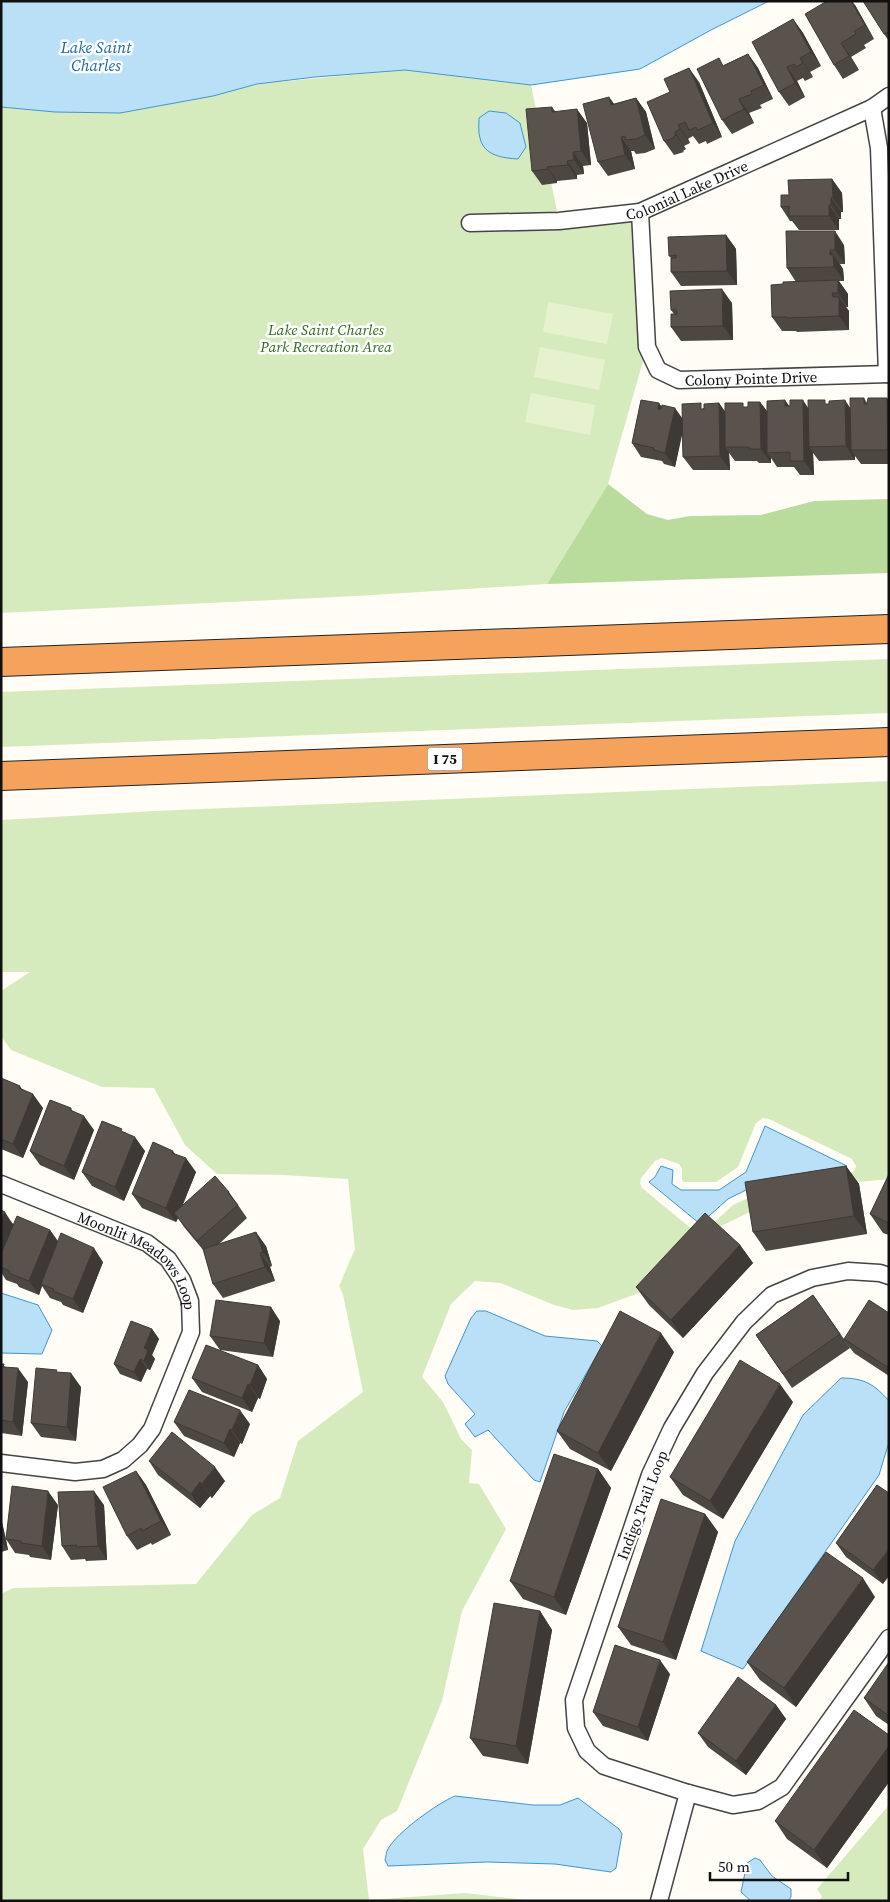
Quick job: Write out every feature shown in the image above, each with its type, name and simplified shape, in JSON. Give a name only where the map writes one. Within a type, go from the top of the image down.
[{"type":"highway","points":[[1,662],[889,628]]},
{"type":"highway","name":"I 75","points":[[1,776],[889,742]]},
{"type":"street","name":"Colonial Lake Drive","points":[[470,223],[559,221],[640,212],[872,108],[889,96]]},
{"type":"street","points":[[872,108],[879,148],[888,374]]},
{"type":"street","name":"Colony Pointe Drive","points":[[640,212],[647,347],[658,370],[679,380],[888,374]]},
{"type":"street","name":"Moonlit Meadows Loop","points":[[1,1184],[148,1243],[168,1259],[182,1280],[190,1301],[191,1332],[152,1428],[140,1446],[123,1460],[103,1469],[75,1472],[1,1463]]},
{"type":"street","name":"Indigo Trail Loop","points":[[889,1276],[880,1273],[848,1271],[812,1278],[772,1295],[744,1322],[705,1373],[672,1428],[650,1475],[574,1700],[576,1728],[587,1751],[604,1766],[732,1805],[758,1801],[782,1787],[889,1638]]},
{"type":"street","points":[[659,1901],[688,1793]]},
{"type":"green space","name":"Lake Saint Charles Park Recreation Area","points":[[405,70],[531,85],[559,221],[640,212],[647,347],[608,484],[547,584],[357,596],[1,613],[1,107],[120,113],[266,83]]},
{"type":"green space","points":[[548,302],[613,314],[607,344],[543,332]]},
{"type":"green space","points":[[540,347],[605,360],[599,390],[534,377]]},
{"type":"green space","points":[[531,393],[595,405],[590,435],[525,422]]},
{"type":"green space","points":[[608,484],[647,514],[668,520],[690,516],[761,515],[814,501],[889,499],[889,573],[547,584]]},
{"type":"green space","points":[[889,659],[889,713],[1,747],[1,692]]},
{"type":"green space","points":[[889,781],[889,1179],[847,1183],[760,1207],[717,1228],[685,1276],[598,1308],[573,1310],[554,1305],[501,1283],[475,1281],[451,1304],[422,1377],[443,1402],[461,1439],[472,1450],[469,1483],[479,1484],[506,1529],[462,1611],[442,1701],[397,1811],[381,1820],[363,1849],[369,1900],[465,1893],[535,1901],[1,1901],[1,1594],[13,1588],[196,1584],[252,1515],[280,1498],[298,1441],[363,1392],[343,1294],[339,1286],[355,1249],[348,1179],[284,1175],[217,1174],[185,1145],[154,1088],[102,1087],[11,1050],[1,1036],[1,991],[30,972],[1,972],[1,820],[154,811]],"holes":[[[763,1118],[769,1119],[852,1159],[856,1166],[855,1170],[842,1179],[753,1196],[733,1205],[709,1227],[693,1230],[642,1188],[641,1178],[655,1161],[662,1158],[679,1164],[682,1169],[682,1180],[684,1182],[716,1182],[738,1167],[756,1123]]]},
{"type":"green space","points":[[889,1805],[889,1901],[819,1901],[822,1897],[817,1889]]},
{"type":"water","name":"Lake Saint Charles","points":[[1,1],[769,1],[640,69],[531,85],[405,70],[315,77],[257,84],[213,96],[120,113],[55,112],[1,107]]},
{"type":"water","points":[[489,111],[506,113],[520,123],[526,147],[518,159],[495,155],[482,144],[479,133],[479,118]]},
{"type":"water","points":[[765,1126],[847,1166],[840,1171],[750,1188],[728,1199],[700,1224],[649,1182],[655,1177],[661,1166],[673,1170],[672,1184],[681,1190],[719,1190],[746,1172]]},
{"type":"water","points":[[1,1293],[38,1305],[52,1330],[42,1354],[1,1353]]},
{"type":"water","points":[[477,1311],[486,1311],[545,1336],[597,1341],[602,1346],[564,1412],[540,1482],[534,1480],[488,1430],[475,1437],[465,1424],[475,1414],[448,1384],[445,1376],[471,1318]]},
{"type":"water","points":[[841,1378],[856,1379],[868,1383],[889,1401],[889,1442],[879,1475],[743,1669],[701,1651],[735,1541],[803,1415]]},
{"type":"water","points":[[455,1796],[533,1805],[560,1805],[578,1798],[619,1829],[622,1834],[616,1868],[611,1872],[555,1864],[487,1862],[388,1866],[385,1860],[387,1850],[393,1842],[429,1811]]},
{"type":"water","points":[[755,1858],[760,1860],[772,1876],[791,1889],[791,1897],[788,1901],[751,1901],[741,1892],[747,1863]]},
{"type":"building","points":[[827,1],[851,1],[865,25],[854,31],[856,34],[841,43],[849,56],[834,65],[805,14]]},
{"type":"building","points":[[863,1],[889,1],[889,32],[884,34]]},
{"type":"building","points":[[793,19],[811,52],[800,58],[803,63],[796,67],[794,64],[787,67],[795,83],[779,92],[752,42]]},
{"type":"building","points":[[748,54],[764,85],[751,91],[752,94],[739,99],[744,109],[722,120],[697,69],[719,58],[723,66]]},
{"type":"building","points":[[689,68],[713,123],[698,130],[696,127],[689,130],[685,122],[678,125],[680,129],[675,132],[674,138],[664,141],[647,102],[670,92],[664,79]]},
{"type":"building","points":[[609,97],[611,105],[636,98],[645,135],[636,139],[626,140],[625,136],[621,137],[625,155],[598,162],[583,104]]},
{"type":"building","points":[[552,107],[552,112],[577,109],[581,151],[573,152],[574,160],[567,161],[568,165],[532,171],[526,109]]},
{"type":"building","points":[[832,179],[833,198],[831,198],[831,205],[829,205],[829,216],[789,216],[789,206],[781,207],[781,195],[789,195],[788,180]]},
{"type":"building","points":[[786,231],[835,231],[835,250],[830,250],[830,255],[833,255],[834,267],[787,268]]},
{"type":"building","points":[[726,235],[727,271],[671,272],[671,258],[676,258],[676,255],[669,256],[668,237]]},
{"type":"building","points":[[838,280],[838,293],[832,293],[833,297],[839,297],[839,316],[772,317],[771,285],[783,284],[783,282]]},
{"type":"building","points":[[722,289],[723,326],[671,327],[671,314],[677,314],[676,309],[671,310],[670,291]]},
{"type":"building","points":[[850,398],[864,398],[864,404],[867,404],[868,398],[887,398],[888,450],[851,450]]},
{"type":"building","points":[[641,400],[659,403],[658,409],[661,409],[662,405],[675,408],[665,453],[654,450],[654,448],[632,443]]},
{"type":"building","points":[[785,400],[785,406],[790,406],[790,400],[803,400],[804,461],[790,461],[790,452],[767,453],[767,401]]},
{"type":"building","points":[[808,400],[825,400],[825,404],[829,404],[829,401],[845,400],[846,446],[809,447]]},
{"type":"building","points":[[748,402],[760,402],[761,449],[725,447],[725,403],[743,403],[743,407],[748,407]]},
{"type":"building","points":[[701,403],[701,409],[704,409],[704,404],[719,403],[720,456],[683,457],[682,404]]},
{"type":"building","points":[[1,1078],[33,1094],[13,1144],[1,1139]]},
{"type":"building","points":[[50,1100],[71,1108],[70,1110],[84,1116],[64,1166],[30,1151]]},
{"type":"building","points":[[102,1121],[122,1129],[121,1131],[135,1137],[115,1187],[82,1172]]},
{"type":"building","points":[[153,1142],[173,1151],[172,1153],[186,1158],[166,1208],[132,1194]]},
{"type":"building","points":[[846,1166],[854,1216],[753,1232],[745,1182]]},
{"type":"building","points":[[889,1174],[889,1223],[870,1214]]},
{"type":"building","points":[[215,1176],[238,1205],[197,1241],[174,1213]]},
{"type":"building","points":[[1,1210],[5,1212],[1,1220]]},
{"type":"building","points":[[705,1213],[740,1245],[671,1320],[636,1287]]},
{"type":"building","points":[[17,1216],[50,1230],[29,1281],[9,1273],[10,1271],[1,1267],[1,1254]]},
{"type":"building","points":[[256,1232],[263,1252],[260,1253],[265,1267],[213,1284],[203,1249]]},
{"type":"building","points":[[61,1233],[94,1248],[73,1299],[41,1284]]},
{"type":"building","points":[[813,1295],[840,1334],[783,1374],[756,1335]]},
{"type":"building","points":[[216,1300],[271,1307],[264,1343],[210,1336]]},
{"type":"building","points":[[869,1300],[889,1313],[889,1368],[844,1339]]},
{"type":"building","points":[[620,1311],[661,1333],[598,1453],[557,1431]]},
{"type":"building","points":[[131,1321],[152,1329],[144,1348],[148,1350],[144,1361],[140,1359],[134,1372],[114,1364]]},
{"type":"building","points":[[206,1345],[258,1365],[250,1385],[248,1384],[242,1398],[192,1378]]},
{"type":"building","points":[[740,1360],[780,1384],[710,1501],[670,1477]]},
{"type":"building","points":[[1,1364],[4,1364],[3,1367],[18,1368],[13,1422],[1,1420]]},
{"type":"building","points":[[36,1368],[71,1373],[67,1427],[31,1423]]},
{"type":"building","points":[[189,1390],[240,1410],[232,1430],[230,1429],[224,1443],[174,1422]]},
{"type":"building","points":[[172,1432],[215,1467],[202,1484],[200,1482],[191,1494],[149,1461]]},
{"type":"building","points":[[554,1454],[598,1469],[554,1597],[510,1581]]},
{"type":"building","points":[[136,1471],[161,1521],[142,1531],[141,1528],[127,1536],[103,1487]]},
{"type":"building","points":[[877,1485],[889,1493],[889,1549],[873,1570],[836,1543]]},
{"type":"building","points":[[12,1486],[48,1491],[42,1546],[6,1539]]},
{"type":"building","points":[[94,1491],[98,1546],[62,1546],[58,1492]]},
{"type":"building","points":[[661,1499],[705,1514],[663,1642],[618,1627]]},
{"type":"building","points":[[826,1552],[863,1578],[784,1688],[747,1662]]},
{"type":"building","points":[[494,1603],[540,1611],[516,1746],[470,1738]]},
{"type":"building","points":[[615,1645],[660,1660],[638,1727],[593,1712]]},
{"type":"building","points":[[889,1662],[889,1716],[864,1698]]},
{"type":"building","points":[[738,1677],[776,1705],[736,1761],[698,1733]]},
{"type":"building","points":[[854,1710],[889,1735],[889,1746],[814,1850],[775,1821]]}]
